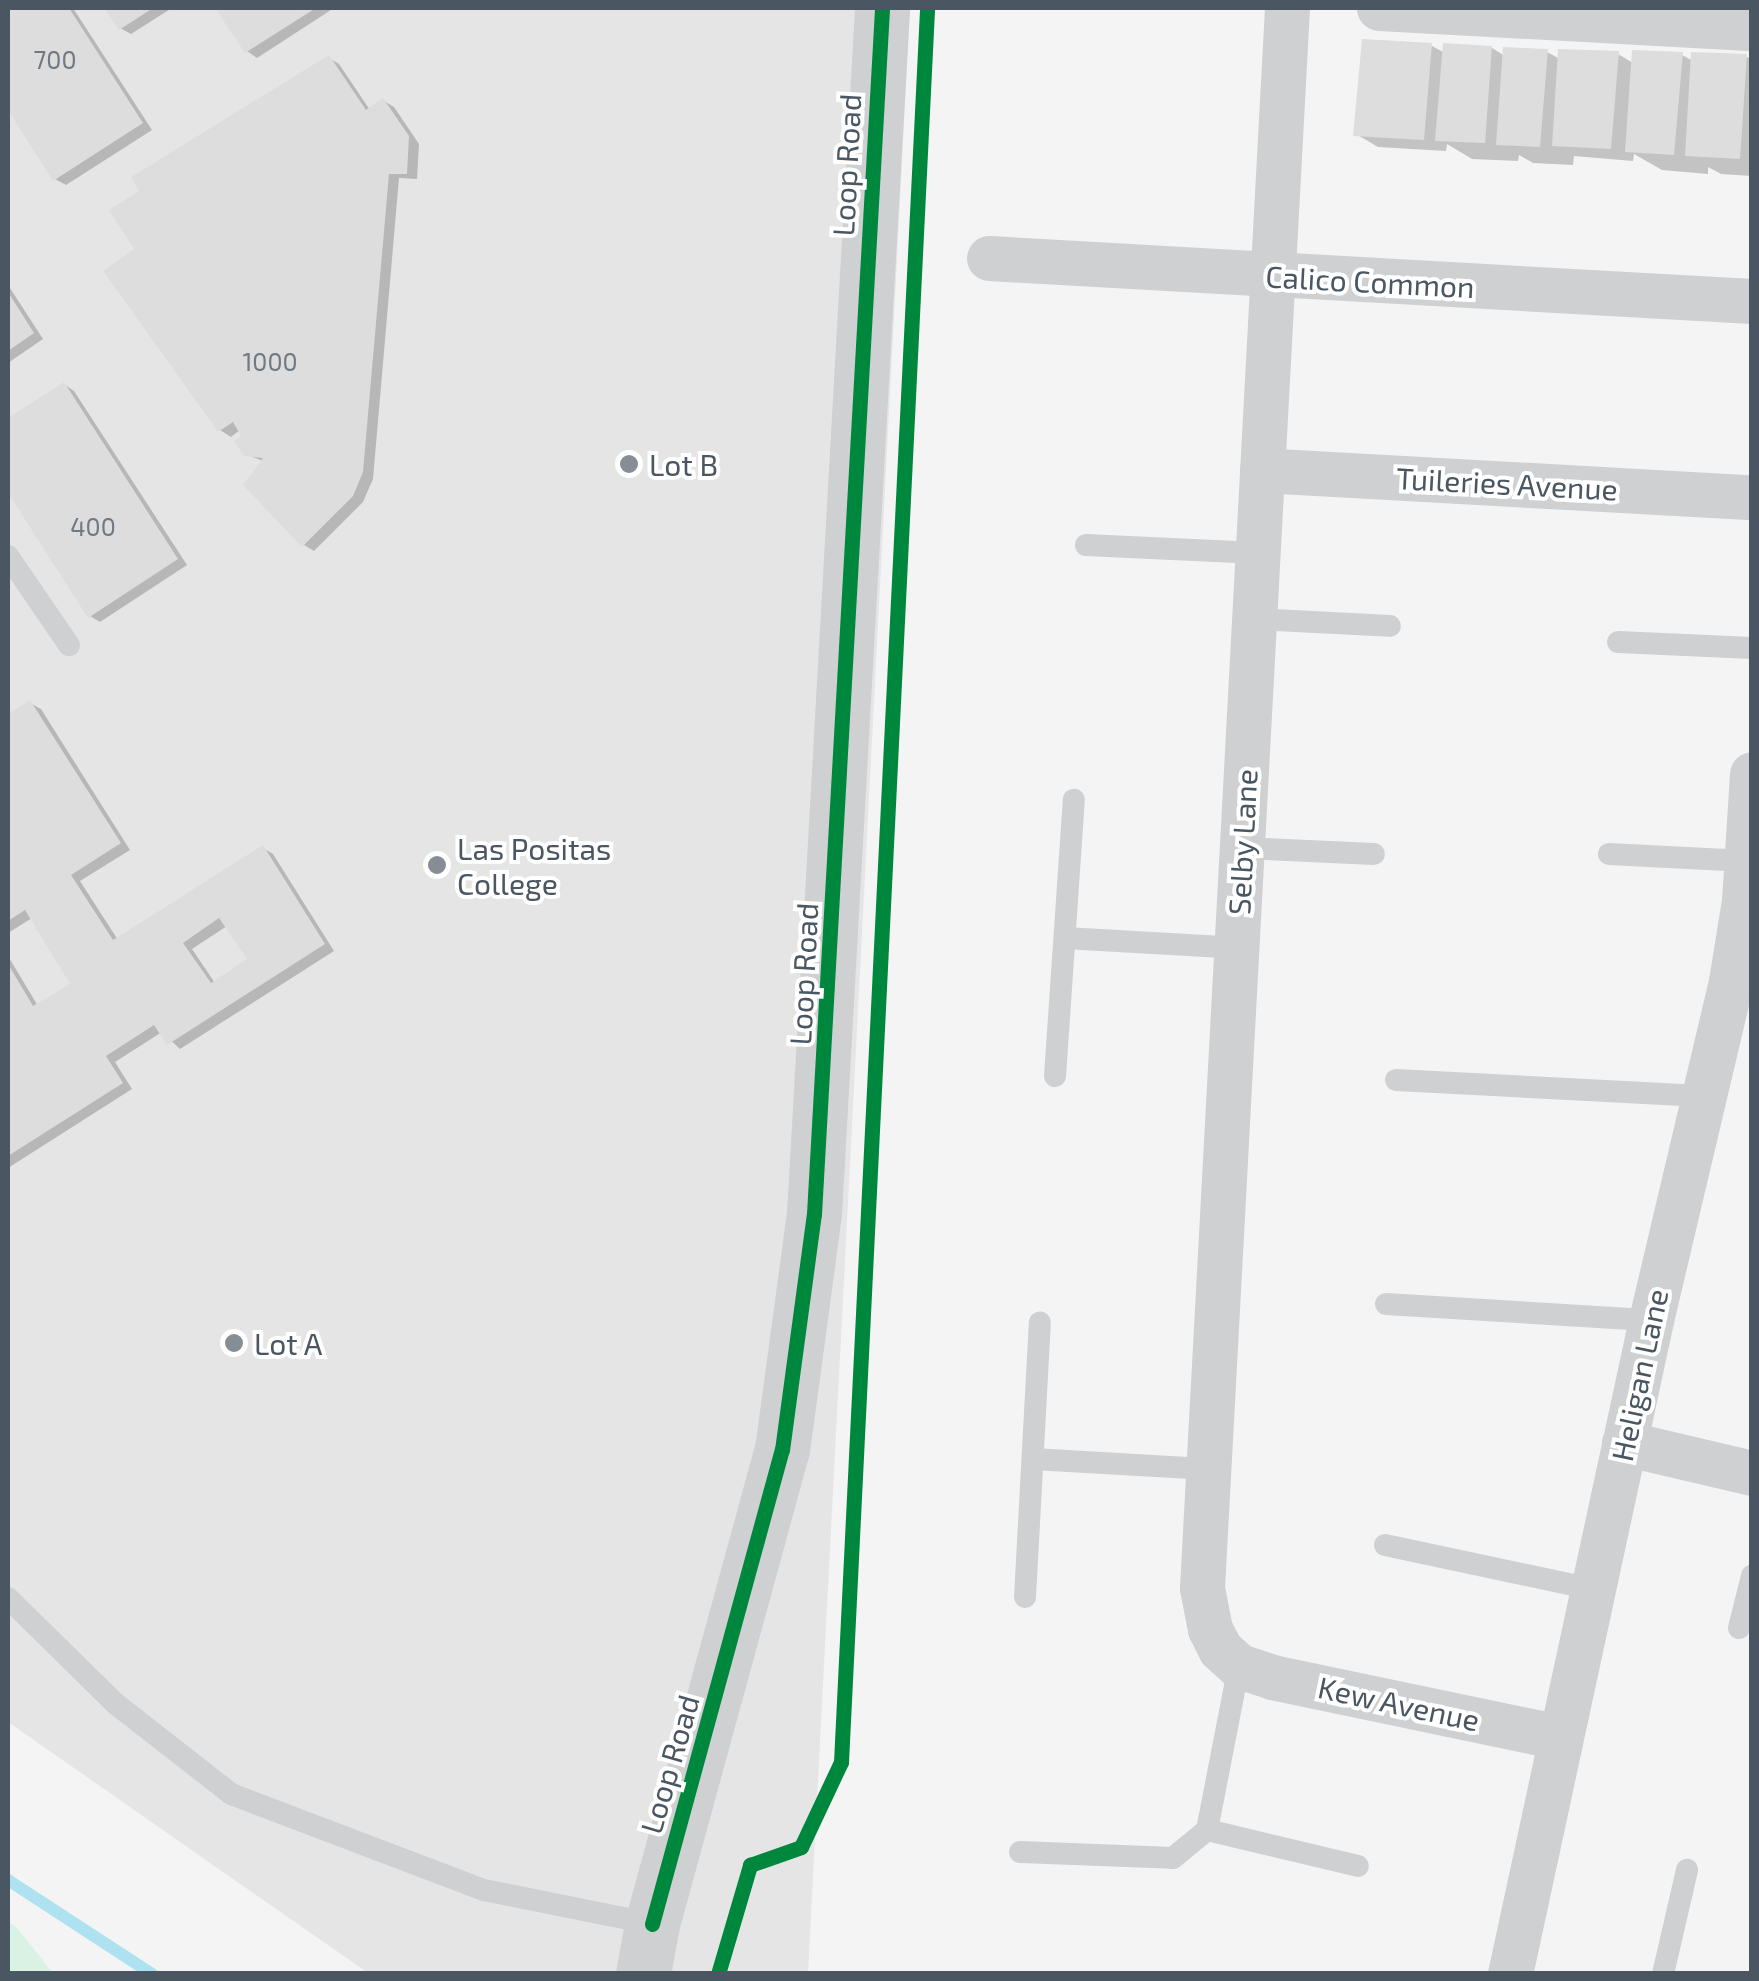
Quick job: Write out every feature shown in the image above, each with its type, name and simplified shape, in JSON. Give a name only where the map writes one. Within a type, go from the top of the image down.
[{"type":"street","name":"Loop Road","points":[[648,1949],[782,1450],[814,1214],[882,8]]},
{"type":"street","name":"Selby Lane","points":[[1240,1666],[1220,1648],[1210,1629],[1202,1588],[1287,8]]},
{"type":"street","points":[[1378,8],[1752,28]]},
{"type":"street","name":"Calico Common","points":[[989,258],[1752,301]]},
{"type":"street","name":"Tuileries Avenue","points":[[1262,470],[1752,496]]},
{"type":"street","name":"Heligan Lane","points":[[1516,1972],[1560,1737],[1730,981],[1749,848],[1752,774]]},
{"type":"street","points":[[1624,1443],[1752,1473]]},
{"type":"street","name":"Kew Avenue","points":[[1240,1666],[1272,1677],[1560,1737]]},
{"type":"lane","points":[[1086,545],[1258,554]]},
{"type":"lane","points":[[8,556],[69,645]]},
{"type":"lane","points":[[1254,619],[1390,626]]},
{"type":"lane","points":[[1618,642],[1752,648]]},
{"type":"lane","points":[[1055,1076],[1074,800]]},
{"type":"lane","points":[[1242,848],[1374,854]]},
{"type":"lane","points":[[1608,854],[1749,848]]},
{"type":"lane","points":[[1065,938],[1236,948]]},
{"type":"lane","points":[[1396,1080],[1702,1096]]},
{"type":"lane","points":[[1386,1304],[1651,1320]]},
{"type":"lane","points":[[1025,1598],[1040,1322]]},
{"type":"lane","points":[[1033,1459],[1209,1469]]},
{"type":"lane","points":[[1384,1545],[1592,1589]]},
{"type":"lane","points":[[1740,1628],[1752,1576]]},
{"type":"lane","points":[[8,1598],[116,1704],[231,1794],[648,1949]]},
{"type":"lane","points":[[1020,1852],[1173,1858],[1206,1830],[1240,1666]]},
{"type":"lane","points":[[1206,1830],[1358,1866]]},
{"type":"lane","points":[[1663,1974],[1687,1870]]},
{"type":"shaded area","name":"Las Positas College","points":[[8,8],[910,8],[808,1973],[368,1973],[8,1722]]},
{"type":"green space","points":[[8,1921],[17,1928],[53,1973],[8,1973]]},
{"type":"building","points":[[8,8],[69,8],[143,123],[53,181],[8,110]]},
{"type":"building","points":[[104,8],[153,8],[119,30]]},
{"type":"building","points":[[215,8],[316,8],[245,53]]},
{"type":"building","points":[[1362,39],[1432,43],[1424,140],[1353,136]]},
{"type":"building","points":[[1443,43],[1492,46],[1485,143],[1435,141]]},
{"type":"building","points":[[1503,47],[1548,49],[1540,147],[1496,145]]},
{"type":"building","points":[[1558,49],[1619,51],[1611,149],[1552,146]]},
{"type":"building","points":[[1632,50],[1683,52],[1674,155],[1625,152]]},
{"type":"building","points":[[1691,52],[1747,54],[1740,159],[1685,156]]},
{"type":"building","points":[[329,55],[366,110],[383,98],[409,136],[407,174],[389,174],[363,472],[353,496],[302,547],[243,485],[263,458],[244,456],[234,441],[241,436],[233,422],[218,432],[103,271],[134,249],[109,210],[139,191],[131,177]]},
{"type":"building","points":[[8,292],[34,333],[8,351]]},
{"type":"building","points":[[64,382],[178,559],[88,618],[8,493],[8,418]]},
{"type":"building","points":[[30,700],[121,843],[71,875],[113,940],[263,845],[325,944],[167,1045],[154,1025],[106,1056],[123,1083],[8,1156],[8,964],[33,1006],[70,984],[25,910],[8,921],[8,714]],"holes":[[[219,918],[247,959],[211,983],[183,943]]]},
{"type":"waterway","points":[[8,1880],[152,1974]]},
{"type":"cycle path","points":[[652,1924],[782,1450],[814,1214],[882,8]]},
{"type":"cycle path","points":[[718,1974],[750,1865],[801,1847],[841,1762],[927,8]]},
{"type":"place","name":"Lot B","points":[[629,464]]},
{"type":"place","name":"Las Positas College","points":[[437,865]]},
{"type":"place","name":"Lot A","points":[[234,1343]]}]
